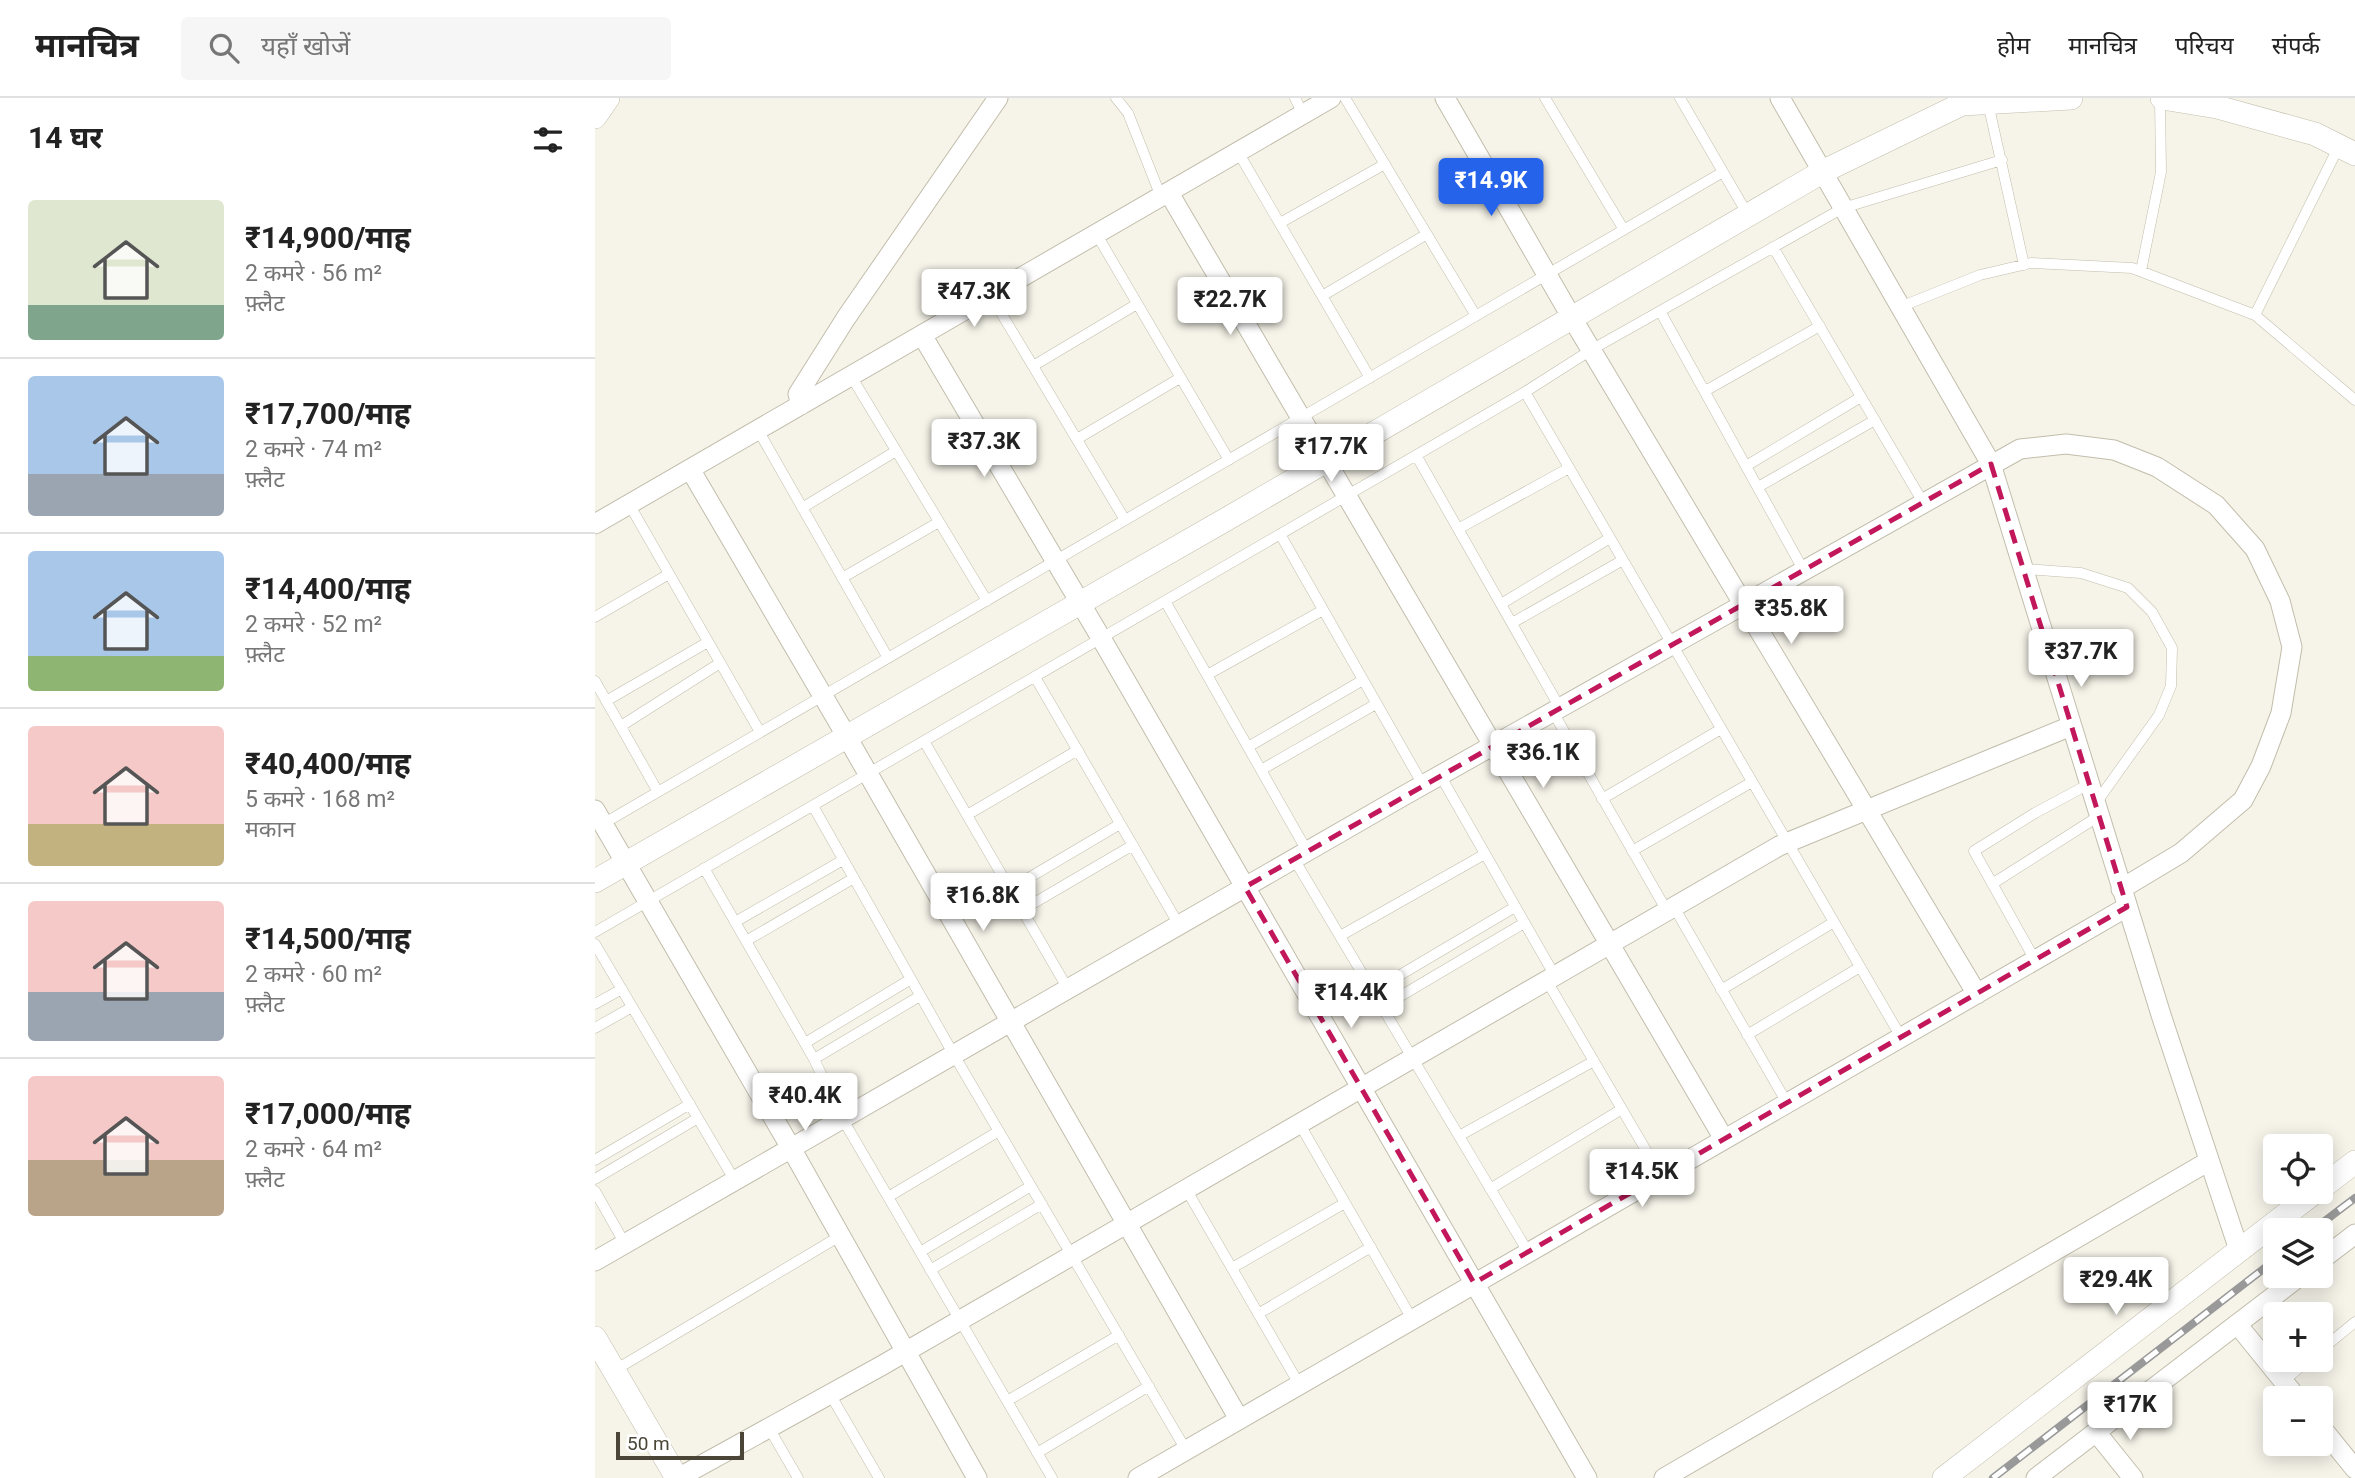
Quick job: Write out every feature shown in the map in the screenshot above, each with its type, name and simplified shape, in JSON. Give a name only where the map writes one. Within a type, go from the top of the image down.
[{"type":"street","points":[[595,117],[608,98]]},
{"type":"street","points":[[801,405],[798,394],[846,318],[998,98]]},
{"type":"street","points":[[595,524],[1238,152],[1299,106],[1331,98]]},
{"type":"street","points":[[1445,98],[1572,318],[1977,994]]},
{"type":"street","points":[[1780,98],[1991,464],[2124,898],[2239,1250]]},
{"type":"street","points":[[595,881],[1327,461],[1822,172],[1963,101],[1988,103],[2071,98]]},
{"type":"street","points":[[2161,98],[2217,107],[2315,134],[2347,150]]},
{"type":"street","points":[[1165,195],[1327,461],[1724,1139]]},
{"type":"street","points":[[922,335],[1081,603],[1587,1478]]},
{"type":"street","points":[[595,1261],[1431,780],[2020,449],[2066,444],[2114,450],[2157,467],[2216,505],[2255,549],[2280,601],[2292,647],[2281,713],[2261,766],[2243,800],[2181,853],[2124,898],[2035,960],[1138,1478]]},
{"type":"street","points":[[690,469],[1239,1419]]},
{"type":"street","points":[[595,1338],[677,1478],[905,1352],[1787,842],[2071,726]]},
{"type":"street","points":[[598,821],[648,901],[977,1478]]},
{"type":"street","points":[[1664,1478],[2209,1161]]},
{"type":"street","points":[[2333,1179],[2355,1162]]},
{"type":"street","points":[[1944,1478],[2299,1204]]},
{"type":"street","points":[[2333,1251],[2355,1234]]},
{"type":"street","points":[[2036,1478],[2284,1288]]},
{"type":"street","points":[[2237,1324],[2287,1386]]},
{"type":"street","points":[[2096,1432],[2133,1478]]},
{"type":"street","points":[[2333,1442],[2355,1469]]},
{"type":"lane","points":[[1117,98],[1128,113],[1165,195]]},
{"type":"lane","points":[[1346,98],[1476,316]]},
{"type":"lane","points":[[1545,98],[1624,230]]},
{"type":"lane","points":[[1679,98],[1748,215]]},
{"type":"lane","points":[[2141,271],[2161,172],[2161,98]]},
{"type":"lane","points":[[1988,103],[2024,265]]},
{"type":"lane","points":[[2255,315],[2347,150]]},
{"type":"lane","points":[[1238,152],[1370,378]]},
{"type":"lane","points":[[595,932],[1525,392],[1591,350],[1843,208],[2002,160]]},
{"type":"lane","points":[[1280,223],[1385,164]]},
{"type":"lane","points":[[598,821],[658,792],[1723,172]]},
{"type":"lane","points":[[1322,296],[1427,234]]},
{"type":"lane","points":[[1097,235],[1229,460]]},
{"type":"lane","points":[[1773,247],[1924,504]]},
{"type":"lane","points":[[1900,307],[1980,275],[2031,263],[2132,268],[2255,315],[2355,400]]},
{"type":"lane","points":[[991,296],[1125,520]]},
{"type":"lane","points":[[1033,366],[1137,304]]},
{"type":"lane","points":[[1660,311],[1804,572]]},
{"type":"lane","points":[[1705,391],[1820,326]]},
{"type":"lane","points":[[851,376],[986,601]]},
{"type":"lane","points":[[1077,439],[1180,377]]},
{"type":"lane","points":[[1525,392],[1901,1037]]},
{"type":"lane","points":[[1746,467],[1861,397]]},
{"type":"lane","points":[[1758,487],[1875,420]]},
{"type":"lane","points":[[758,430],[888,658]]},
{"type":"lane","points":[[803,508],[897,451]]},
{"type":"lane","points":[[1416,455],[1512,624],[1602,799],[1721,990],[1787,1103]]},
{"type":"lane","points":[[1458,529],[1569,468]]},
{"type":"lane","points":[[629,504],[760,732]]},
{"type":"lane","points":[[842,578],[939,522]]},
{"type":"lane","points":[[1280,534],[1376,704],[1485,854],[1524,923],[1594,1061],[1661,1176]]},
{"type":"lane","points":[[1501,604],[1610,538]]},
{"type":"lane","points":[[1512,624],[1623,560]]},
{"type":"lane","points":[[1992,884],[2097,810],[2159,715],[2171,686],[2172,648],[2152,612],[2127,588],[2081,573],[2023,568]]},
{"type":"lane","points":[[595,617],[669,574]]},
{"type":"lane","points":[[1165,601],[1261,770],[1340,936],[1528,1252]]},
{"type":"lane","points":[[1207,675],[1323,610]]},
{"type":"lane","points":[[606,701],[708,642]]},
{"type":"lane","points":[[621,726],[720,663]]},
{"type":"lane","points":[[1035,677],[1179,925]]},
{"type":"lane","points":[[1248,747],[1363,680]]},
{"type":"lane","points":[[595,681],[658,792]]},
{"type":"lane","points":[[1261,770],[1376,704]]},
{"type":"lane","points":[[1602,799],[1721,729]]},
{"type":"lane","points":[[924,741],[1068,989]]},
{"type":"lane","points":[[967,815],[1078,751]]},
{"type":"lane","points":[[1632,851],[1752,782]]},
{"type":"lane","points":[[2035,960],[1974,851],[2035,813],[2089,784]]},
{"type":"lane","points":[[813,806],[954,1055],[1186,1450]]},
{"type":"lane","points":[[1010,889],[1121,824]]},
{"type":"lane","points":[[1022,910],[1133,845]]},
{"type":"lane","points":[[1340,936],[1485,854]]},
{"type":"lane","points":[[735,922],[843,860]]},
{"type":"lane","points":[[704,868],[814,1059],[842,1118],[1052,1478]]},
{"type":"lane","points":[[746,941],[854,878]]},
{"type":"lane","points":[[1373,991],[1515,907]]},
{"type":"lane","points":[[1721,990],[1834,922]]},
{"type":"lane","points":[[1382,1007],[1524,923]]},
{"type":"lane","points":[[595,944],[735,1181]]},
{"type":"lane","points":[[1747,1035],[1860,967]]},
{"type":"lane","points":[[805,1043],[911,979]]},
{"type":"lane","points":[[595,1004],[622,989]]},
{"type":"lane","points":[[814,1059],[920,996]]},
{"type":"lane","points":[[595,1028],[632,1007]]},
{"type":"lane","points":[[1459,1136],[1594,1061]]},
{"type":"lane","points":[[595,1160],[690,1104]]},
{"type":"lane","points":[[1490,1189],[1622,1109]]},
{"type":"lane","points":[[595,1179],[698,1118]]},
{"type":"lane","points":[[1299,1123],[1412,1319]]},
{"type":"lane","points":[[888,1197],[999,1131]]},
{"type":"lane","points":[[920,1252],[1031,1186]]},
{"type":"lane","points":[[1186,1188],[1299,1384]]},
{"type":"lane","points":[[595,1191],[625,1244]]},
{"type":"lane","points":[[1232,1268],[1345,1203]]},
{"type":"lane","points":[[930,1270],[1042,1204]]},
{"type":"lane","points":[[614,1371],[840,1236]]},
{"type":"lane","points":[[1258,1314],[1371,1247]]},
{"type":"lane","points":[[2333,1340],[2355,1322]]},
{"type":"lane","points":[[1007,1401],[1119,1335]]},
{"type":"lane","points":[[2283,1381],[2294,1372]]},
{"type":"lane","points":[[1037,1453],[1149,1386]]},
{"type":"lane","points":[[830,1394],[879,1478]]},
{"type":"lane","points":[[769,1428],[798,1478]]},
{"type":"highlighted area","points":[[1991,464],[2127,907],[1474,1283],[1245,887]]},
{"type":"railway","points":[[2329,1218],[2355,1198]]},
{"type":"railway","points":[[1993,1478],[2263,1269]]}]
